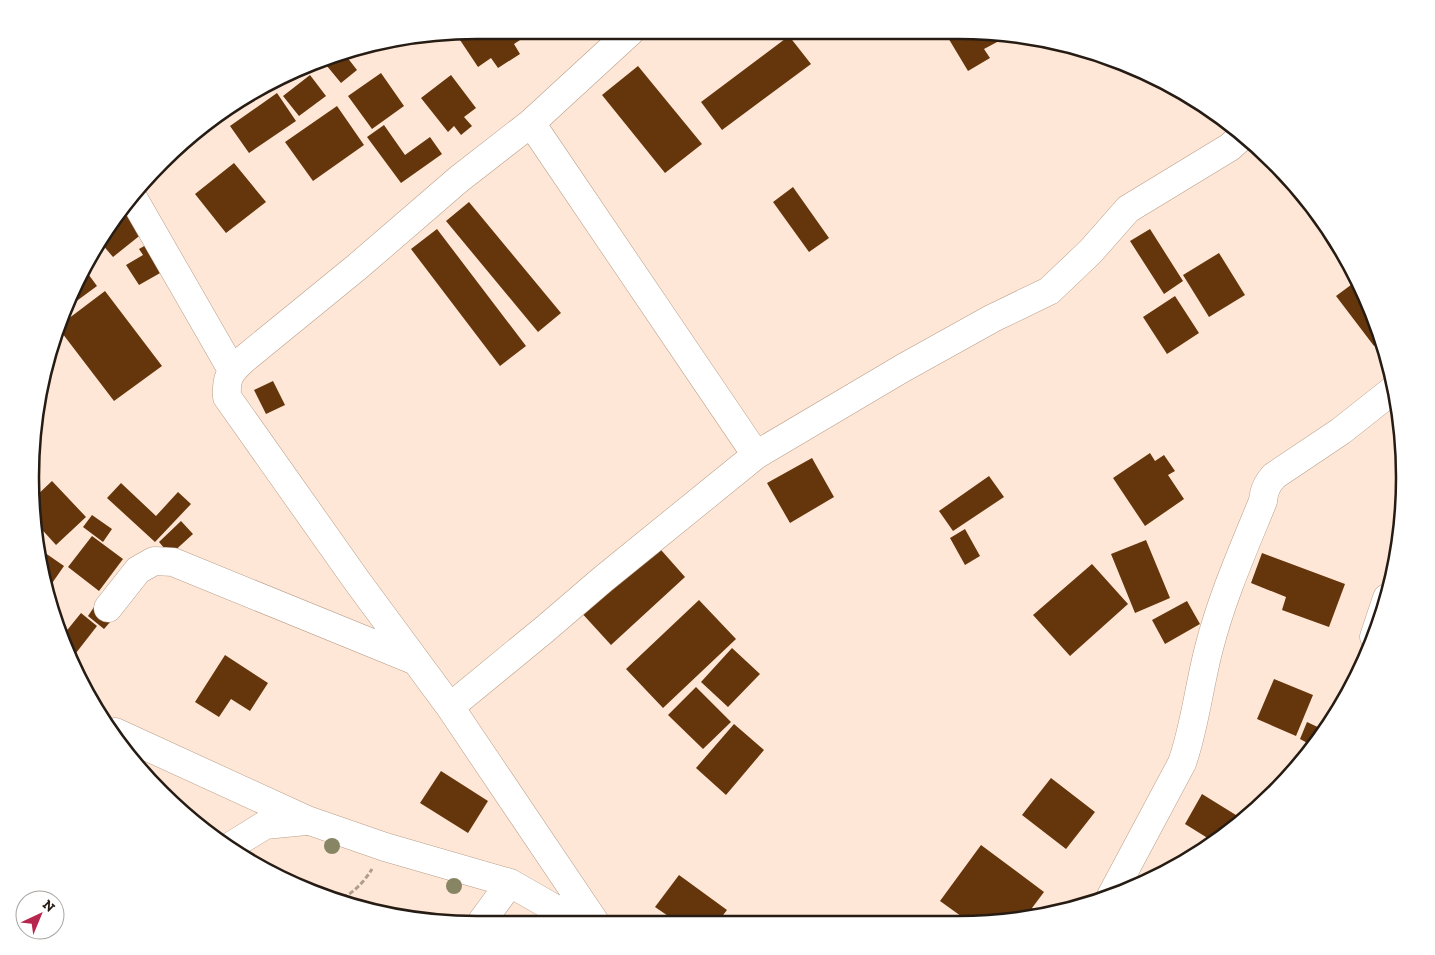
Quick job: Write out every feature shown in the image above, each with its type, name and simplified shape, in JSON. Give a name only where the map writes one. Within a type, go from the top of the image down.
[{"type":"street","points":[[591,916],[450,707],[357,581],[227,397],[226,383],[232,370],[357,267],[459,178],[530,123],[622,39]]},
{"type":"street","points":[[530,123],[756,455]]},
{"type":"street","points":[[450,707],[546,629],[609,574],[756,455],[903,368],[993,318],[1049,291],[1091,251],[1128,208],[1230,147],[1238,140]]},
{"type":"street","points":[[136,202],[232,370]]},
{"type":"street","points":[[1115,887],[1182,763],[1190,741],[1208,650],[1221,606],[1263,501],[1267,483],[1274,476],[1341,432],[1388,394]]},
{"type":"street","points":[[108,608],[138,570],[154,561],[172,562],[416,661]]},
{"type":"street","points":[[123,736],[307,820],[385,847],[510,883],[568,916]]},
{"type":"street","points":[[236,843],[265,825],[307,820]]},
{"type":"street","points":[[486,916],[510,883]]},
{"type":"path","points":[[346,896],[366,879],[385,847]]},
{"type":"building","points":[[522,39],[514,44],[520,54],[498,68],[491,58],[478,67],[460,40]]},
{"type":"building","points":[[785,39],[791,39],[811,64],[722,130],[701,102]]},
{"type":"building","points":[[949,39],[998,41],[984,49],[990,58],[968,71]]},
{"type":"building","points":[[348,59],[357,70],[341,83],[327,66]]},
{"type":"building","points":[[638,66],[702,144],[665,173],[602,95]]},
{"type":"building","points":[[381,73],[404,106],[372,129],[348,96]]},
{"type":"building","points":[[310,75],[326,96],[299,116],[283,96]]},
{"type":"building","points":[[451,75],[476,108],[464,117],[472,126],[461,135],[454,126],[448,132],[421,98]]},
{"type":"building","points":[[277,93],[296,121],[249,153],[230,126]]},
{"type":"building","points":[[337,106],[364,145],[313,181],[285,142]]},
{"type":"building","points":[[384,125],[405,155],[430,137],[442,154],[401,183],[367,137]]},
{"type":"building","points":[[234,163],[266,202],[226,233],[195,194]]},
{"type":"building","points":[[793,187],[829,238],[809,252],[773,202]]},
{"type":"building","points":[[469,202],[561,313],[538,332],[446,221]]},
{"type":"building","points":[[131,208],[148,229],[113,257],[105,247]]},
{"type":"building","points":[[437,229],[526,346],[500,366],[411,249]]},
{"type":"building","points":[[1150,229],[1183,281],[1164,294],[1130,241]]},
{"type":"building","points":[[153,241],[169,268],[139,285],[126,265],[143,255],[139,249]]},
{"type":"building","points":[[1219,253],[1245,295],[1209,317],[1183,275]]},
{"type":"building","points":[[89,275],[97,286],[76,302]]},
{"type":"building","points":[[1352,284],[1376,345],[1374,346],[1336,296]]},
{"type":"building","points":[[105,291],[162,366],[114,401],[63,334],[69,318]]},
{"type":"building","points":[[1175,296],[1199,333],[1167,354],[1143,317]]},
{"type":"building","points":[[273,381],[285,405],[266,414],[254,390]]},
{"type":"building","points":[[1150,453],[1155,461],[1164,455],[1175,471],[1168,475],[1184,499],[1145,526],[1113,478]]},
{"type":"building","points":[[812,458],[834,497],[790,523],[767,483]]},
{"type":"building","points":[[989,476],[1004,497],[953,531],[939,511]]},
{"type":"building","points":[[52,481],[86,517],[56,545],[42,530],[40,493]]},
{"type":"building","points":[[121,483],[156,516],[178,492],[191,504],[155,542],[107,498]]},
{"type":"building","points":[[92,515],[112,529],[103,542],[83,527]]},
{"type":"building","points":[[181,521],[193,534],[170,555],[159,542]]},
{"type":"building","points":[[965,529],[980,556],[965,565],[950,538]]},
{"type":"building","points":[[92,536],[123,559],[99,591],[68,567]]},
{"type":"building","points":[[1146,540],[1170,598],[1135,613],[1111,554]]},
{"type":"building","points":[[654,542],[685,577],[611,645],[579,610]]},
{"type":"building","points":[[46,553],[64,566],[52,583]]},
{"type":"building","points":[[1262,553],[1345,584],[1329,627],[1282,610],[1286,597],[1251,583]]},
{"type":"building","points":[[1092,564],[1128,604],[1070,656],[1033,615]]},
{"type":"building","points":[[699,600],[736,639],[663,708],[626,669]]},
{"type":"building","points":[[1187,601],[1200,624],[1165,644],[1152,620]]},
{"type":"building","points":[[94,607],[111,621],[104,629],[88,616]]},
{"type":"building","points":[[81,613],[97,626],[76,653],[67,631]]},
{"type":"building","points":[[732,648],[760,674],[728,707],[701,682]]},
{"type":"building","points":[[225,655],[268,683],[250,711],[231,699],[219,717],[195,702]]},
{"type":"building","points":[[1274,679],[1313,695],[1296,736],[1257,719]]},
{"type":"building","points":[[696,687],[731,722],[703,749],[668,715]]},
{"type":"building","points":[[1307,722],[1318,727],[1307,743],[1300,739]]},
{"type":"building","points":[[734,724],[764,750],[726,795],[696,768]]},
{"type":"building","points":[[441,771],[488,801],[468,833],[420,803]]},
{"type":"building","points":[[1051,778],[1095,812],[1066,849],[1022,815]]},
{"type":"building","points":[[1202,794],[1237,816],[1207,838],[1185,824]]},
{"type":"building","points":[[981,845],[1044,892],[1032,908],[1034,909],[986,915],[961,916],[940,901]]},
{"type":"building","points":[[679,875],[727,910],[722,916],[668,916],[655,907]]}]
